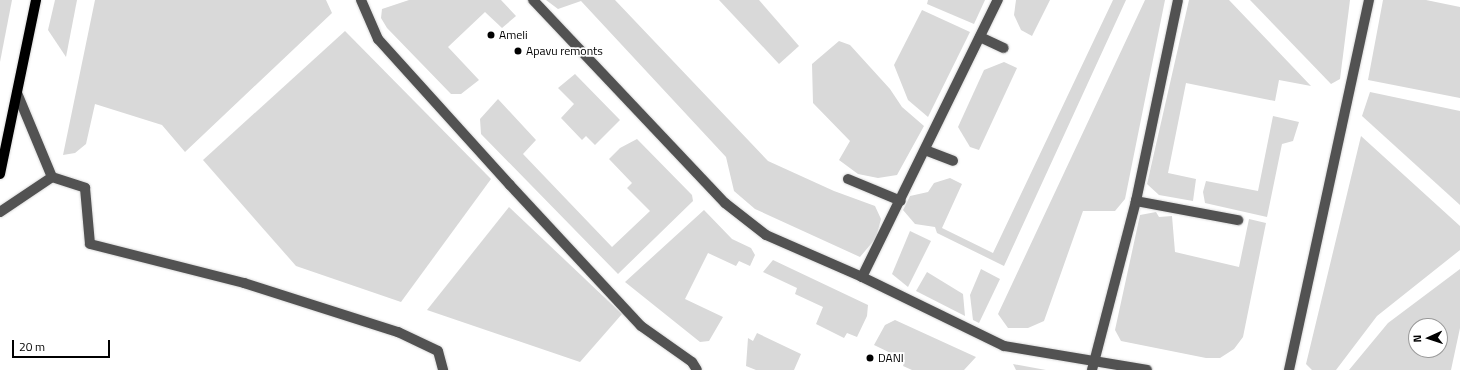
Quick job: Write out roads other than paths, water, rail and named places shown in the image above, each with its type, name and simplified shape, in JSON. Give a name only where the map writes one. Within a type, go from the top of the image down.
[{"type":"main road","points":[[0,174],[36,0]]},
{"type":"street","points":[[361,0],[378,39],[510,186],[641,326],[692,362],[697,370]]},
{"type":"street","points":[[534,0],[725,203],[766,235],[862,277],[1004,346],[1093,366],[1146,370]]},
{"type":"street","points":[[862,277],[901,201],[998,0]]},
{"type":"street","points":[[1093,366],[1136,201],[1178,0]]},
{"type":"street","points":[[1289,370],[1369,0]]},
{"type":"street","points":[[980,37],[1004,48]]},
{"type":"street","points":[[17,93],[52,176],[85,188],[90,244],[244,283],[398,332],[438,351],[443,370]]},
{"type":"street","points":[[925,150],[953,161]]},
{"type":"street","points":[[0,212],[52,176]]},
{"type":"street","points":[[848,179],[901,201]]},
{"type":"street","points":[[1136,201],[1238,220]]},
{"type":"place","name":"Ameli","points":[[491,35]]},
{"type":"place","name":"Apavu remonts","points":[[518,51]]},
{"type":"place","name":"DANI","points":[[870,358]]}]
